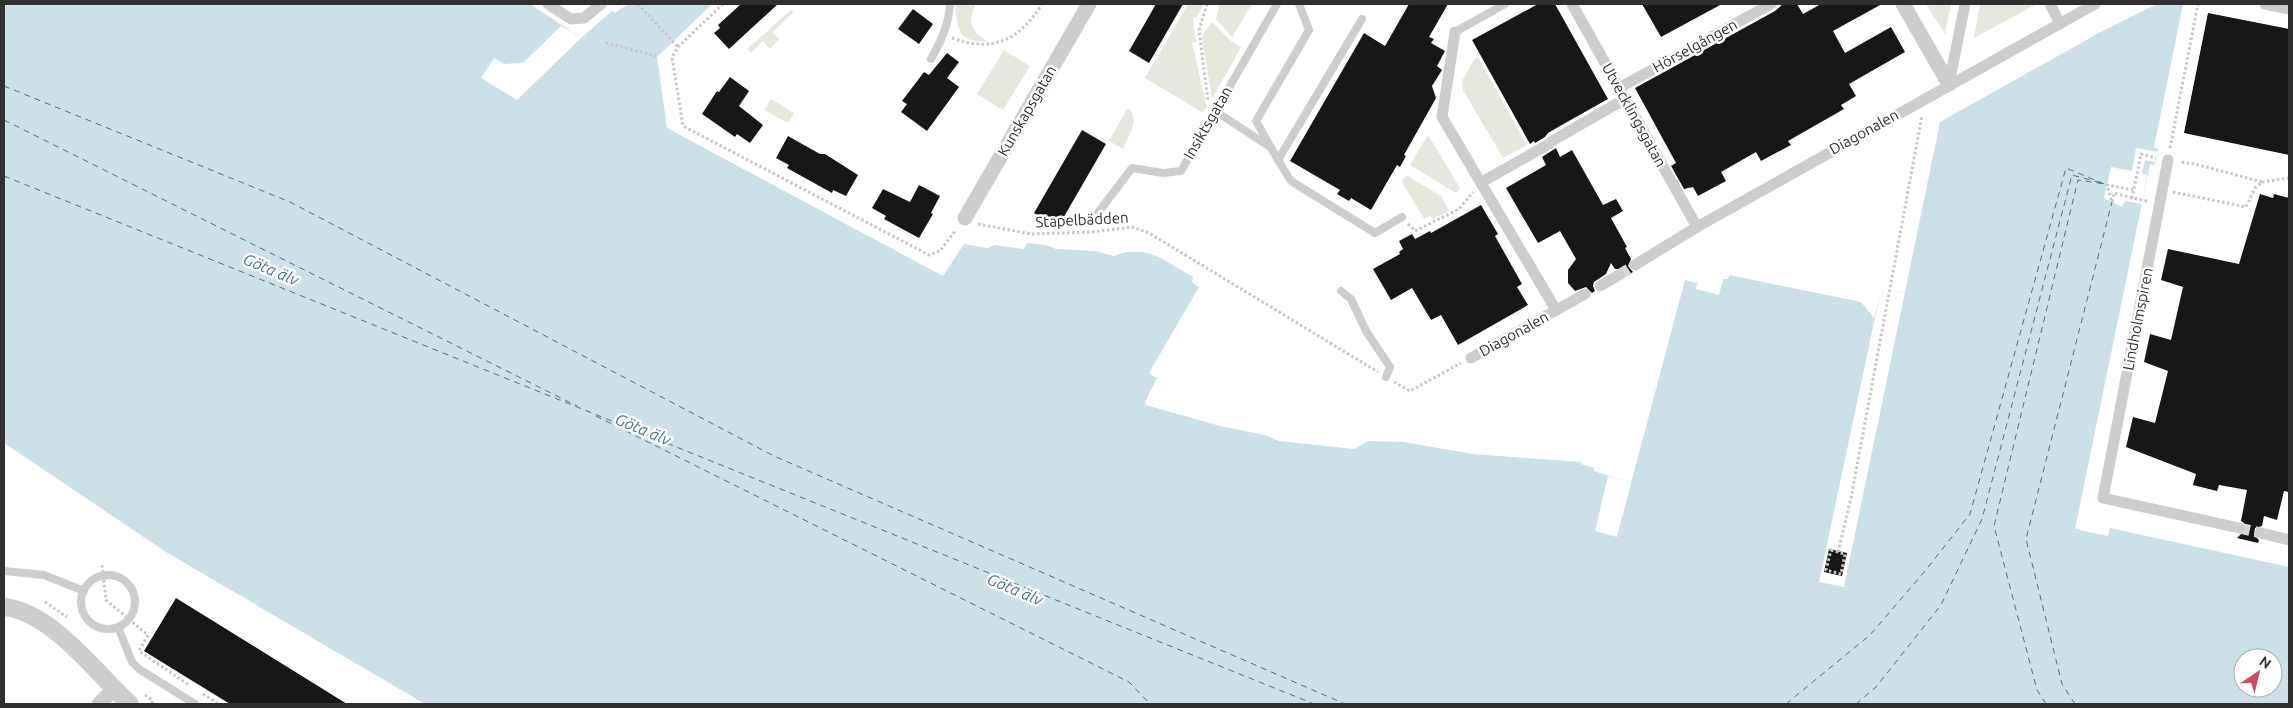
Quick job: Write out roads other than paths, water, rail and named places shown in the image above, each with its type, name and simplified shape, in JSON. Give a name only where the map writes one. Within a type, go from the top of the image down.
[{"type":"street","points":[[548,4],[571,19],[584,18],[601,4]]},
{"type":"street","name":"Kunskapsgatan","points":[[965,218],[1089,4]]},
{"type":"street","name":"Utvecklingsgatan","points":[[1572,4],[1697,227]]},
{"type":"street","name":"Hörselgången","points":[[1482,182],[1550,143],[1622,94],[1771,4]]},
{"type":"street","points":[[1903,4],[1949,84]]},
{"type":"street","points":[[1949,84],[1965,4]]},
{"type":"street","points":[[2050,4],[2060,24]]},
{"type":"street","name":"Diagonalen","points":[[1635,265],[1697,227],[1949,84],[2095,4]]},
{"type":"street","points":[[2264,4],[2289,9]]},
{"type":"street","name":"Diagonalen","points":[[1455,32],[1442,117],[1556,310]]},
{"type":"street","name":"Lindholmspiren","points":[[2168,160],[2103,498],[2239,528]]},
{"type":"street","points":[[1600,286],[1619,275]]},
{"type":"street","name":"Diagonalen","points":[[1471,358],[1585,294]]},
{"type":"street","points":[[2261,533],[2289,540]]},
{"type":"street","points":[[4,607],[30,616],[53,628],[130,704]]},
{"type":"street","points":[[99,704],[114,689]]},
{"type":"lane","points":[[931,59],[943,35],[949,16],[950,4]]},
{"type":"lane","name":"Insiktsgatan","points":[[1094,218],[1132,168],[1163,173],[1181,171],[1277,4]]},
{"type":"lane","points":[[1299,4],[1309,30],[1256,121],[1291,181],[1375,233],[1402,217]]},
{"type":"lane","points":[[1455,32],[1505,4]]},
{"type":"lane","points":[[1278,160],[1362,19]]},
{"type":"lane","points":[[1215,111],[1272,148]]},
{"type":"lane","points":[[1341,291],[1350,299],[1366,331],[1390,367],[1386,377]]},
{"type":"lane","points":[[4,571],[44,575],[84,591]]},
{"type":"lane","points":[[102,576],[116,576],[123,580],[133,591],[135,605],[129,619],[118,627],[109,629],[92,623],[82,608],[84,591],[88,584],[102,576]]},
{"type":"lane","points":[[118,627],[132,662],[139,669],[195,704]]},
{"type":"water","name":"Göta älv","points":[[4,4],[530,4],[581,38],[612,11],[615,13],[628,4],[712,4],[657,57],[667,128],[943,276],[964,244],[987,248],[995,245],[1024,249],[1027,243],[1046,245],[1056,249],[1095,251],[1114,256],[1125,252],[1144,252],[1159,257],[1193,277],[1192,282],[1199,287],[1149,373],[1157,378],[1145,402],[1146,405],[1220,426],[1265,435],[1279,441],[1354,449],[1368,441],[1404,442],[1473,454],[1581,462],[1581,464],[1594,468],[1594,471],[1631,483],[1685,280],[1697,283],[1696,289],[1719,295],[1723,279],[1728,279],[1729,275],[1861,302],[1874,318],[1880,294],[1905,292],[1940,122],[2097,34],[2157,4],[2183,4],[2154,147],[2158,149],[2155,165],[2150,164],[2075,529],[2108,536],[2110,528],[2289,567],[2289,704],[425,704],[166,552],[4,443]]},
{"type":"tunnel","points":[[1619,275],[1635,265]]},
{"type":"tunnel","points":[[2239,528],[2261,533]]}]
